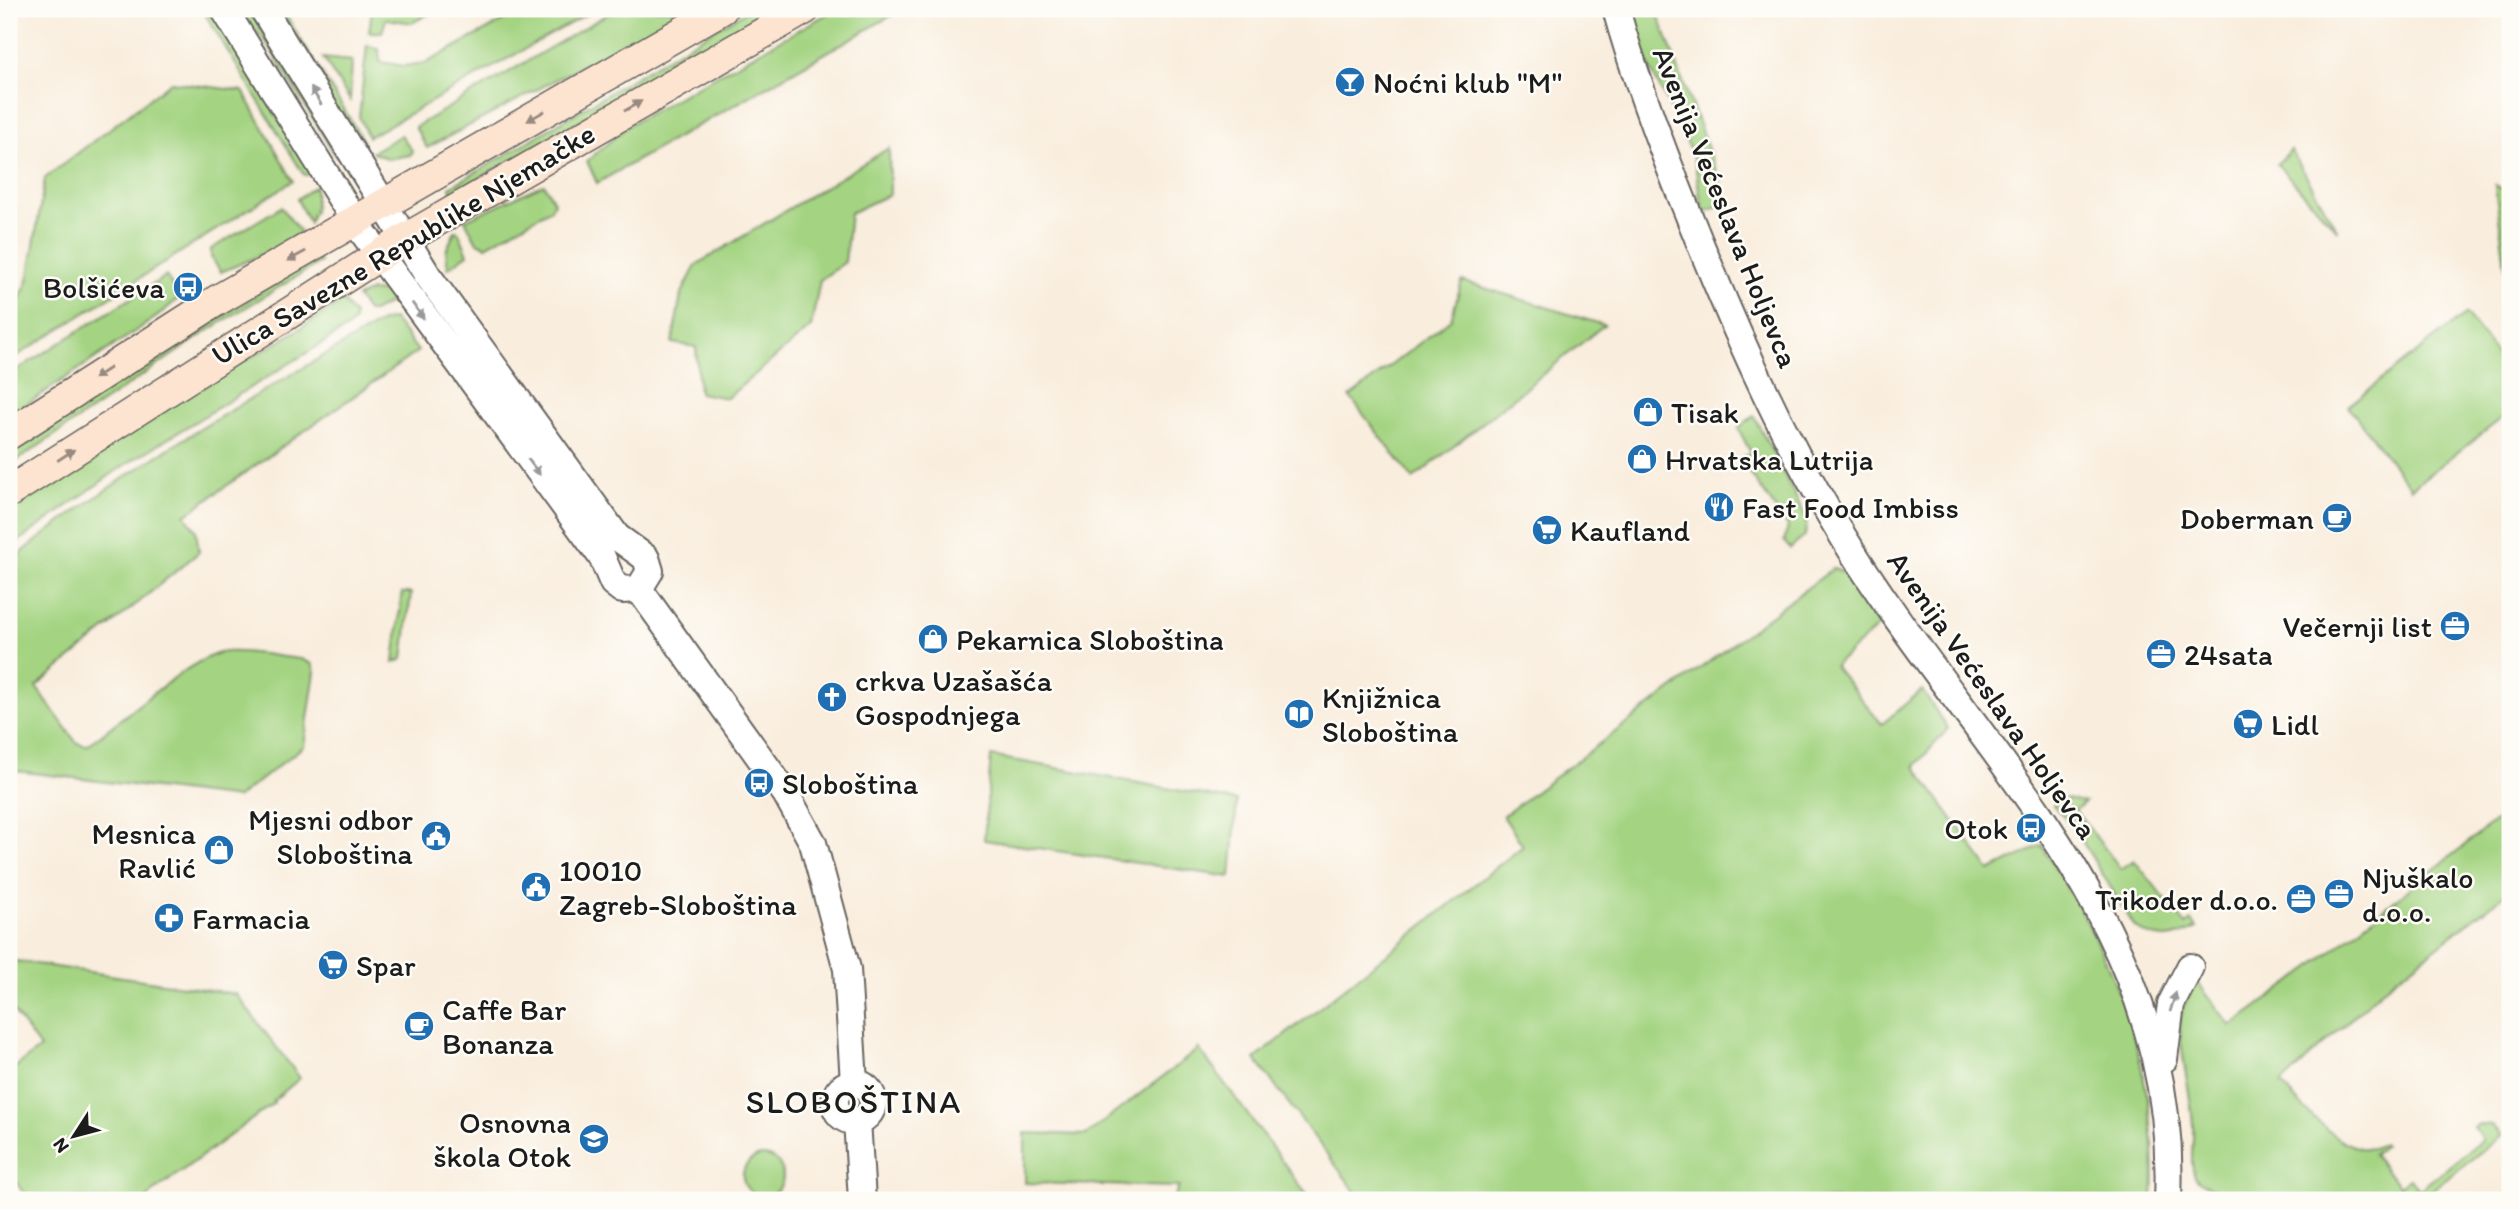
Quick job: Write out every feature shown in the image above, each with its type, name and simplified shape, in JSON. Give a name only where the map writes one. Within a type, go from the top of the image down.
[{"type":"main road","name":"Ulica Savezne Republike Njemačke","points":[[9,434],[216,301],[356,223],[722,9]]},
{"type":"main road","name":"Ulica Savezne Republike Njemačke","points":[[9,492],[405,239],[805,9]]},
{"type":"street","points":[[224,9],[356,223],[597,551],[613,583],[622,590],[639,589]]},
{"type":"street","points":[[263,9],[441,295],[620,540],[646,558],[650,571],[639,589]]},
{"type":"street","name":"Avenija Većeslava Holjevca","points":[[1616,9],[1657,137],[1726,310],[1786,438],[1847,543],[2034,804],[2087,888],[2135,989],[2150,1031],[2162,1088],[2168,1139],[2168,1200]]},
{"type":"street","points":[[609,573],[616,556],[634,551]]},
{"type":"street","points":[[639,589],[786,794],[813,843],[827,886],[847,968],[854,1083],[838,1091],[835,1103],[840,1114],[857,1120],[861,1189]]},
{"type":"street","points":[[2162,1088],[2171,1004],[2190,967]]},
{"type":"green space","points":[[202,9],[212,9],[311,173],[308,175],[304,175]]},
{"type":"green space","points":[[237,9],[250,9],[341,155],[336,157],[265,41]]},
{"type":"green space","points":[[273,9],[282,9],[364,142],[359,145]]},
{"type":"green space","points":[[372,9],[438,9],[412,23],[386,19],[382,32],[369,32]]},
{"type":"green space","points":[[525,9],[596,9],[368,137],[359,117],[367,45],[379,49],[380,62],[404,66],[426,63]]},
{"type":"green space","points":[[616,9],[689,9],[427,148],[415,127]]},
{"type":"green space","points":[[750,9],[777,9],[452,193],[450,187]]},
{"type":"green space","points":[[836,9],[903,9],[597,183],[587,161],[630,124]]},
{"type":"green space","points":[[1633,9],[1656,9],[1728,203],[1704,212],[1692,154],[1649,65],[1636,28]]},
{"type":"green space","points":[[323,58],[352,61],[350,100]]},
{"type":"green space","points":[[171,82],[243,91],[293,181],[9,361],[9,321],[28,281],[45,178]]},
{"type":"green space","points":[[401,135],[413,152],[410,155],[388,159],[372,152]]},
{"type":"green space","points":[[889,148],[890,194],[850,213],[845,262],[820,280],[811,327],[727,398],[699,393],[696,347],[672,343],[681,295],[696,265]]},
{"type":"green space","points":[[2291,150],[2338,231],[2277,164]]},
{"type":"green space","points":[[544,184],[554,202],[551,209],[486,246],[476,241],[465,220]]},
{"type":"green space","points":[[2495,185],[2510,193],[2510,297],[2507,282]]},
{"type":"green space","points":[[315,186],[315,208],[309,223],[297,199]]},
{"type":"green space","points":[[281,207],[301,233],[278,248],[221,272],[211,257],[211,249]]},
{"type":"green space","points":[[455,231],[458,231],[468,254],[448,268],[446,251]]},
{"type":"green space","points":[[316,257],[320,262],[209,330],[9,466],[9,451]]},
{"type":"green space","points":[[166,276],[180,297],[158,316],[9,416],[9,375]]},
{"type":"green space","points":[[1462,281],[1604,325],[1413,479],[1350,397],[1451,319]]},
{"type":"green space","points":[[371,291],[384,292],[395,300],[368,312],[357,297]]},
{"type":"green space","points":[[343,301],[354,315],[354,321],[347,328],[120,468],[9,548],[9,506],[154,410],[277,343]]},
{"type":"green space","points":[[2466,314],[2510,372],[2510,412],[2411,488],[2348,406]]},
{"type":"green space","points":[[393,319],[418,351],[185,515],[196,530],[199,552],[36,687],[76,742],[86,746],[155,692],[211,656],[234,652],[301,659],[312,664],[315,672],[304,746],[237,798],[9,770],[9,563],[97,496],[190,435],[381,322]]},
{"type":"green space","points":[[1754,416],[1807,519],[1805,536],[1790,549],[1784,541],[1788,527],[1742,462],[1743,457],[1751,453],[1738,428]]},
{"type":"green space","points":[[1834,568],[1842,572],[1880,625],[1834,666],[1882,724],[1922,690],[1948,729],[1915,766],[1990,871],[2042,845],[2090,928],[2119,993],[2140,1060],[2152,1130],[2153,1200],[1362,1200],[1255,1059],[1523,846],[1503,816]]},
{"type":"green space","points":[[402,593],[411,593],[403,659],[394,663]]},
{"type":"green space","points":[[991,756],[1237,801],[1231,877],[984,840]]},
{"type":"green space","points":[[2061,798],[2085,802],[2075,810],[2121,869],[2134,860],[2186,925],[2192,921],[2197,928],[2174,937],[2159,938],[2135,927],[2074,828],[2053,805]]},
{"type":"green space","points":[[2510,809],[2510,890],[2384,988],[2281,1084],[2328,1131],[2343,1141],[2371,1149],[2383,1143],[2385,1145],[2373,1155],[2399,1186],[2410,1178],[2419,1190],[2482,1140],[2474,1127],[2479,1124],[2492,1125],[2502,1135],[2420,1200],[2236,1200],[2198,1180],[2192,1165],[2192,1116],[2180,1026],[2187,998],[2198,983],[2231,1026],[2305,972]]},
{"type":"green space","points":[[9,960],[236,994],[300,1078],[273,1101],[274,1103],[153,1192],[147,1200],[27,1197],[9,1173],[9,1072],[40,1048],[9,1005]]},
{"type":"green space","points":[[1199,1049],[1311,1200],[1173,1200],[1179,1187],[1025,1183],[1025,1133],[1086,1135]]},
{"type":"green space","points":[[763,1156],[771,1157],[777,1162],[782,1168],[782,1184],[777,1190],[771,1195],[763,1196],[755,1195],[749,1190],[744,1184],[743,1176],[744,1168],[749,1162],[755,1157]]},
{"type":"place","name":"Noćni klub \"M\"","points":[[1350,82]]},
{"type":"place","name":"Bolšićeva","points":[[188,287]]},
{"type":"place","name":"Tisak","points":[[1648,412]]},
{"type":"place","name":"Hrvatska Lutrija","points":[[1642,459]]},
{"type":"place","name":"Fast Food Imbiss","points":[[1719,507]]},
{"type":"place","name":"Doberman","points":[[2337,518]]},
{"type":"place","name":"Kaufland","points":[[1547,530]]},
{"type":"place","name":"Večernji list","points":[[2455,626]]},
{"type":"place","name":"Pekarnica Sloboština","points":[[933,639]]},
{"type":"place","name":"24sata","points":[[2161,654]]},
{"type":"place","name":"crkva Uzašašća Gospodnjega","points":[[832,697]]},
{"type":"place","name":"Knjižnica Sloboština","points":[[1299,714]]},
{"type":"place","name":"Lidl","points":[[2248,724]]},
{"type":"place","name":"Sloboština","points":[[759,783]]},
{"type":"place","name":"Otok","points":[[2031,828]]},
{"type":"place","name":"Mjesni odbor Sloboština","points":[[436,836]]},
{"type":"place","name":"Mesnica Ravlić","points":[[219,850]]},
{"type":"place","name":"10010 Zagreb-Sloboština","points":[[536,887]]},
{"type":"place","name":"Njuškalo d.o.o.","points":[[2339,894]]},
{"type":"place","name":"Trikoder d.o.o.","points":[[2301,899]]},
{"type":"place","name":"Farmacia","points":[[169,918]]},
{"type":"place","name":"Spar","points":[[333,965]]},
{"type":"place","name":"Caffe Bar Bonanza","points":[[419,1026]]},
{"type":"place","name":"Osnovna škola Otok","points":[[594,1139]]},
{"type":"district","name":"SLOBOŠTINA","points":[[854,1101]]}]
